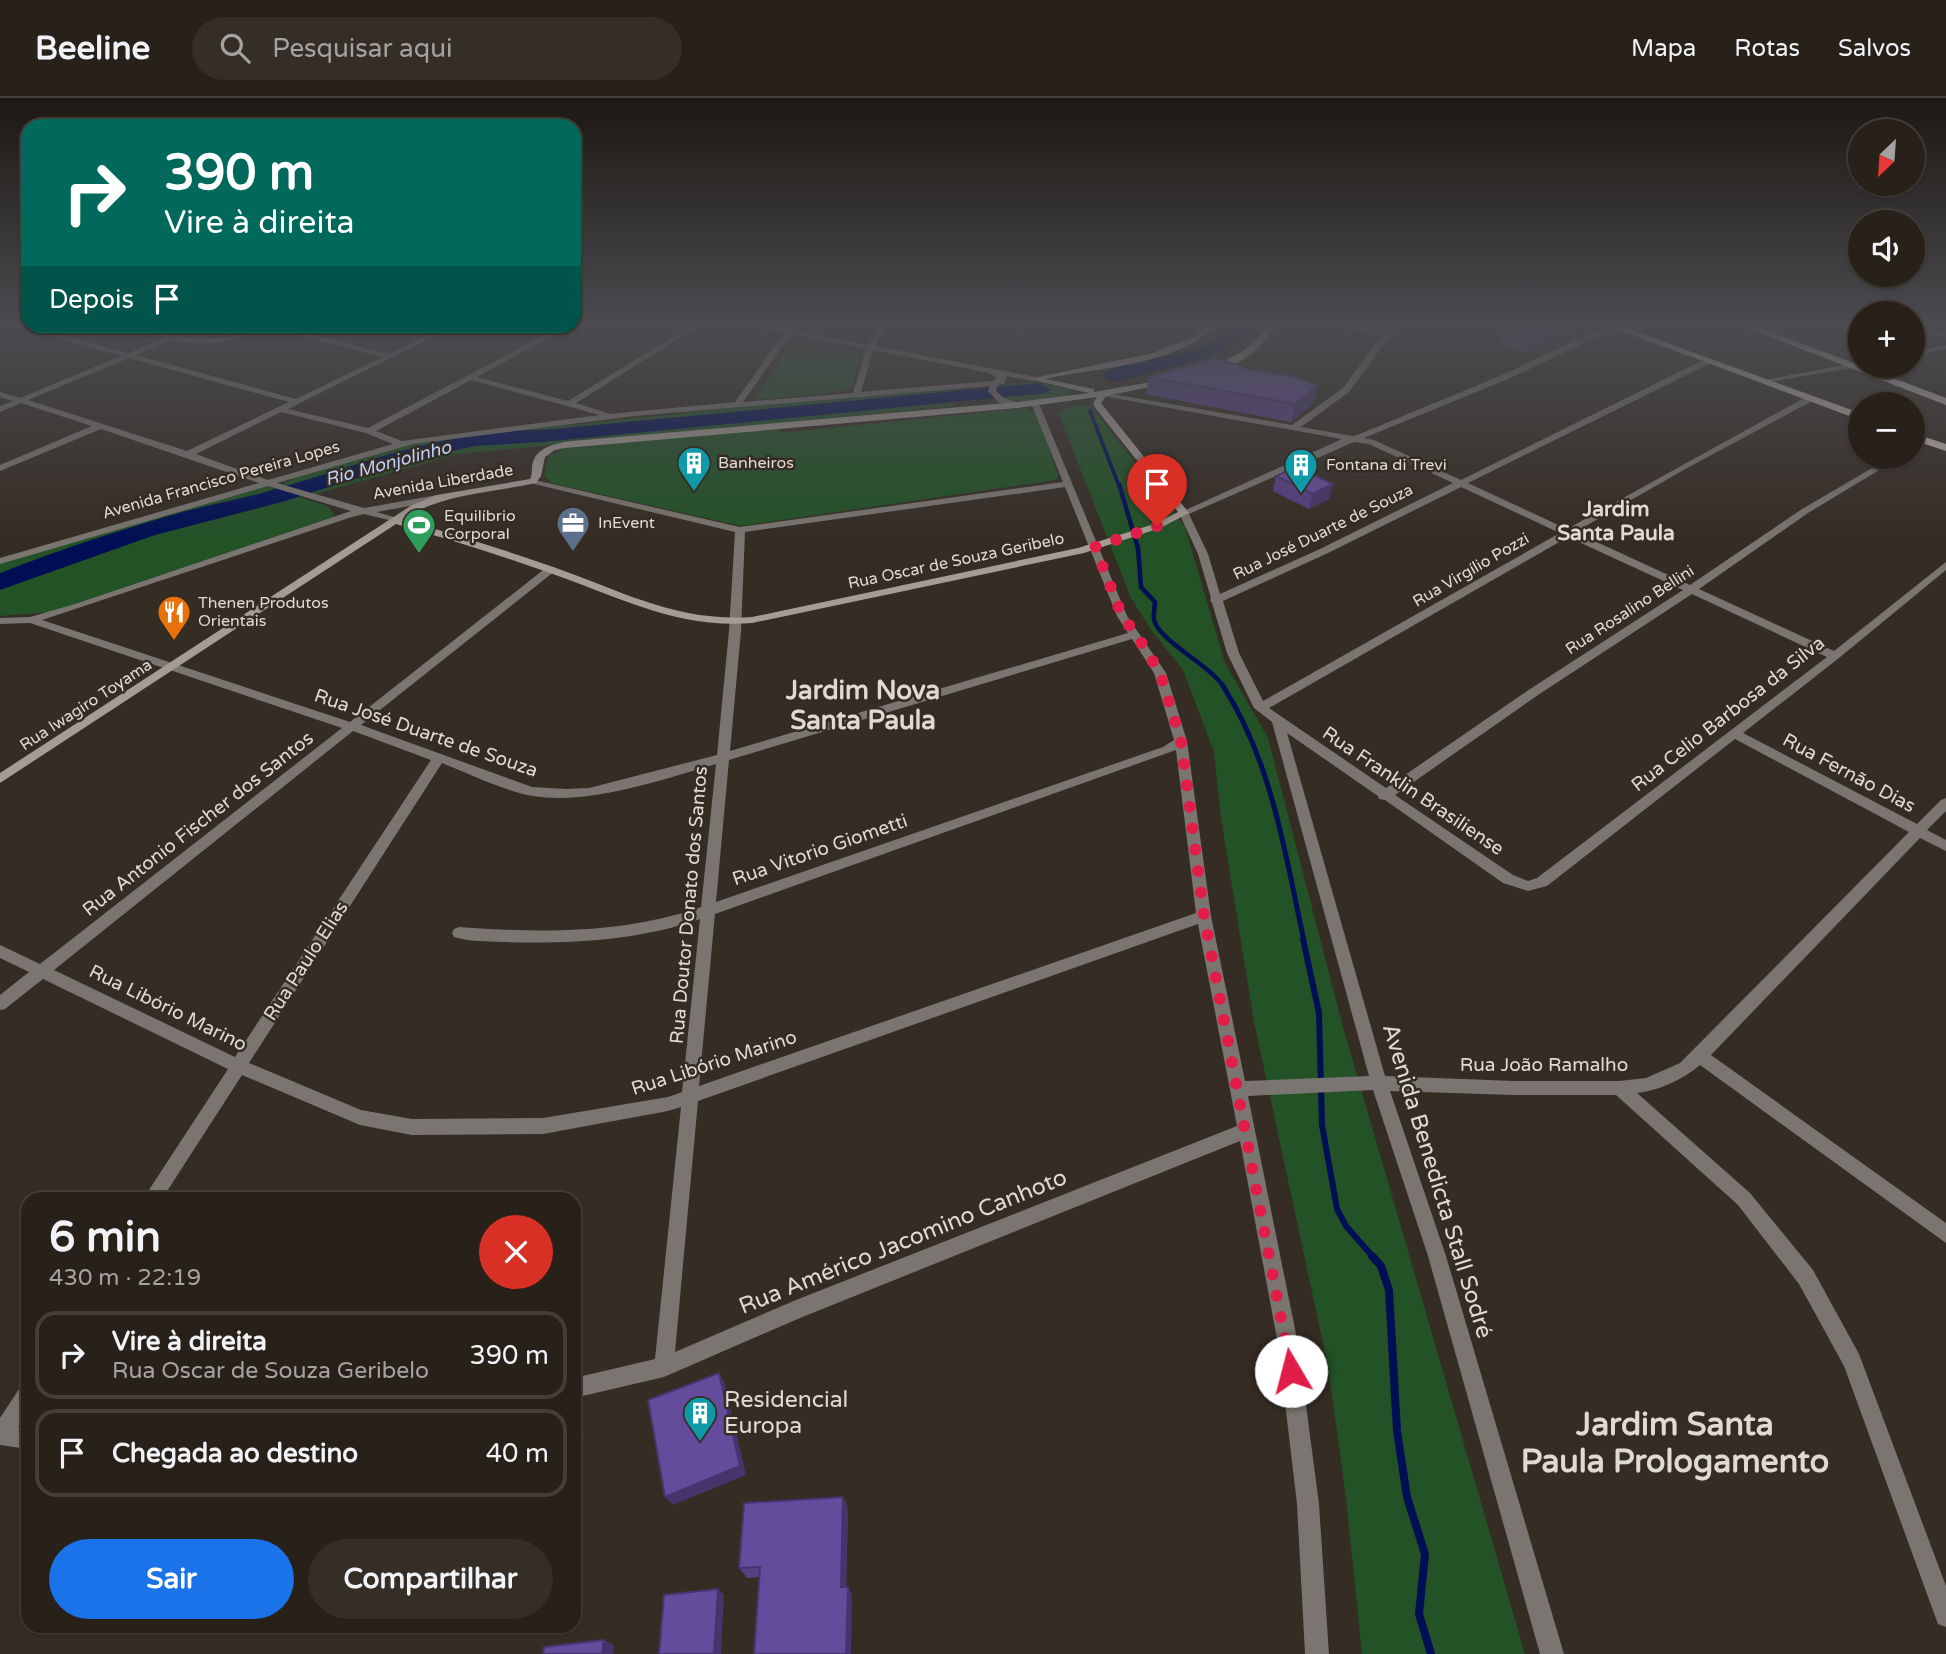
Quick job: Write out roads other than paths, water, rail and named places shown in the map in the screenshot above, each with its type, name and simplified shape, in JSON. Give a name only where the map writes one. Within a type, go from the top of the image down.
[{"type":"main road","points":[[1805,397],[1848,413]]},
{"type":"main road","points":[[1925,441],[1946,448]]},
{"type":"street","name":"Rua Oscar de Souza Geribelo","points":[[9,397],[188,454],[282,488],[551,569],[685,618],[735,623],[1116,541],[1157,526],[1351,438],[1365,436],[1458,397]]},
{"type":"street","points":[[0,409],[28,397]]},
{"type":"street","points":[[279,397],[295,401]]},
{"type":"street","points":[[188,454],[304,397]]},
{"type":"street","points":[[369,431],[433,397]]},
{"type":"street","points":[[545,397],[613,416]]},
{"type":"street","points":[[570,403],[580,397]]},
{"type":"street","points":[[740,405],[741,397]]},
{"type":"street","name":"Avenida Francisco Pereira Lopes","points":[[0,561],[401,444],[430,438],[613,416],[822,397]]},
{"type":"street","points":[[997,397],[1012,404]]},
{"type":"street","points":[[533,481],[538,474],[539,460],[545,453],[569,444],[1083,397]]},
{"type":"street","points":[[1101,397],[1097,403],[1099,407],[1184,513],[1203,554],[1233,653],[1259,708]]},
{"type":"street","points":[[1118,397],[1371,442],[1835,656]]},
{"type":"street","points":[[1294,428],[1337,397]]},
{"type":"street","name":"Rua José Duarte de Souza","points":[[1215,600],[1324,551],[1636,397]]},
{"type":"street","name":"Rua Virgílio Pozzi","points":[[1259,708],[1809,398]]},
{"type":"street","points":[[1035,403],[1122,616],[1136,634],[1167,689],[1181,741],[1204,916],[1288,1344],[1308,1504],[1317,1654]]},
{"type":"street","points":[[279,409],[369,431],[401,444]]},
{"type":"street","points":[[0,468],[100,426]]},
{"type":"street","name":"Rua Rosalino Bellini","points":[[1384,796],[1750,551],[1805,511],[1877,469]]},
{"type":"street","name":"Avenida Liberdade","points":[[0,621],[31,620],[116,594],[330,520],[533,481],[740,530],[1067,484]]},
{"type":"street","name":"Rua Iwagiro Toyama","points":[[0,779],[394,520],[437,498]]},
{"type":"street","name":"Rua Doutor Donato dos Santos","points":[[664,1367],[692,1096],[735,623],[740,530]]},
{"type":"street","name":"Rua Celio Barbosa da Silva","points":[[1528,886],[1542,882],[1835,656],[1946,565]]},
{"type":"street","name":"Rua Antonio Fischer dos Santos","points":[[0,1004],[551,569]]},
{"type":"street","name":"Rua José Duarte de Souza","points":[[31,620],[352,727],[520,788],[566,794],[623,785],[722,758],[1136,634]]},
{"type":"street","name":"Rua Franklin Brasiliense","points":[[1259,708],[1384,796],[1508,878],[1528,886]]},
{"type":"street","name":"Avenida Benedicta Stall Sodré","points":[[1278,722],[1379,1083],[1437,1256],[1552,1654]]},
{"type":"street","name":"Rua Fernão Dias","points":[[1733,733],[1946,846]]},
{"type":"street","name":"Rua Vitorio Giometti","points":[[459,933],[529,938],[646,928],[707,911],[1167,750],[1181,741]]},
{"type":"street","name":"Rua Paulo Elias","points":[[157,1192],[438,759]]},
{"type":"street","name":"Rua João Ramalho","points":[[1237,1089],[1379,1083],[1514,1088],[1647,1086],[1686,1068],[1700,1056],[1946,803]]},
{"type":"street","name":"Rua Libório Marino","points":[[0,951],[238,1066],[360,1117],[412,1127],[475,1129],[543,1126],[642,1110],[692,1096],[1204,916]]},
{"type":"street","points":[[1700,1056],[1946,1234]]},
{"type":"street","points":[[1619,1088],[1744,1199],[1806,1277],[1852,1360],[1946,1616]]},
{"type":"street","name":"Rua Américo Jacomino Canhoto","points":[[581,1386],[664,1367],[796,1310],[1247,1130]]},
{"type":"street","points":[[21,1404],[1,1435],[21,1438]]},
{"type":"waterway","name":"Rio Monjolinho","points":[[0,582],[147,530],[274,497],[407,455],[475,439],[542,436],[941,397]]},
{"type":"waterway","points":[[1090,411],[1119,486]]},
{"type":"waterway","points":[[1119,484],[1138,548],[1141,587],[1155,602],[1154,617],[1157,627],[1224,687]]},
{"type":"waterway","points":[[1223,686],[1240,715],[1265,777],[1283,842],[1304,941]]},
{"type":"waterway","points":[[1303,939],[1319,1013],[1322,1125],[1337,1209],[1346,1226],[1374,1258]]},
{"type":"waterway","points":[[1372,1256],[1381,1266],[1389,1290],[1397,1431],[1407,1497],[1425,1554],[1419,1614],[1431,1654]]},
{"type":"place","name":"Banheiros","points":[[694,493]]},
{"type":"place","name":"Fontana di Trevi","points":[[1301,495]]},
{"type":"place","name":"InEvent","points":[[573,553]]},
{"type":"place","name":"Equilíbrio Corporal","points":[[419,555]]},
{"type":"place","name":"Thenen Produtos Orientais","points":[[174,642]]},
{"type":"place","name":"Residencial Europa","points":[[700,1443]]},
{"type":"district","name":"Jardim Santa Paula","points":[[1616,521]]},
{"type":"district","name":"Jardim Nova Santa Paula","points":[[863,705]]},
{"type":"district","name":"Jardim Santa Paula Prologamento","points":[[1675,1444]]}]
